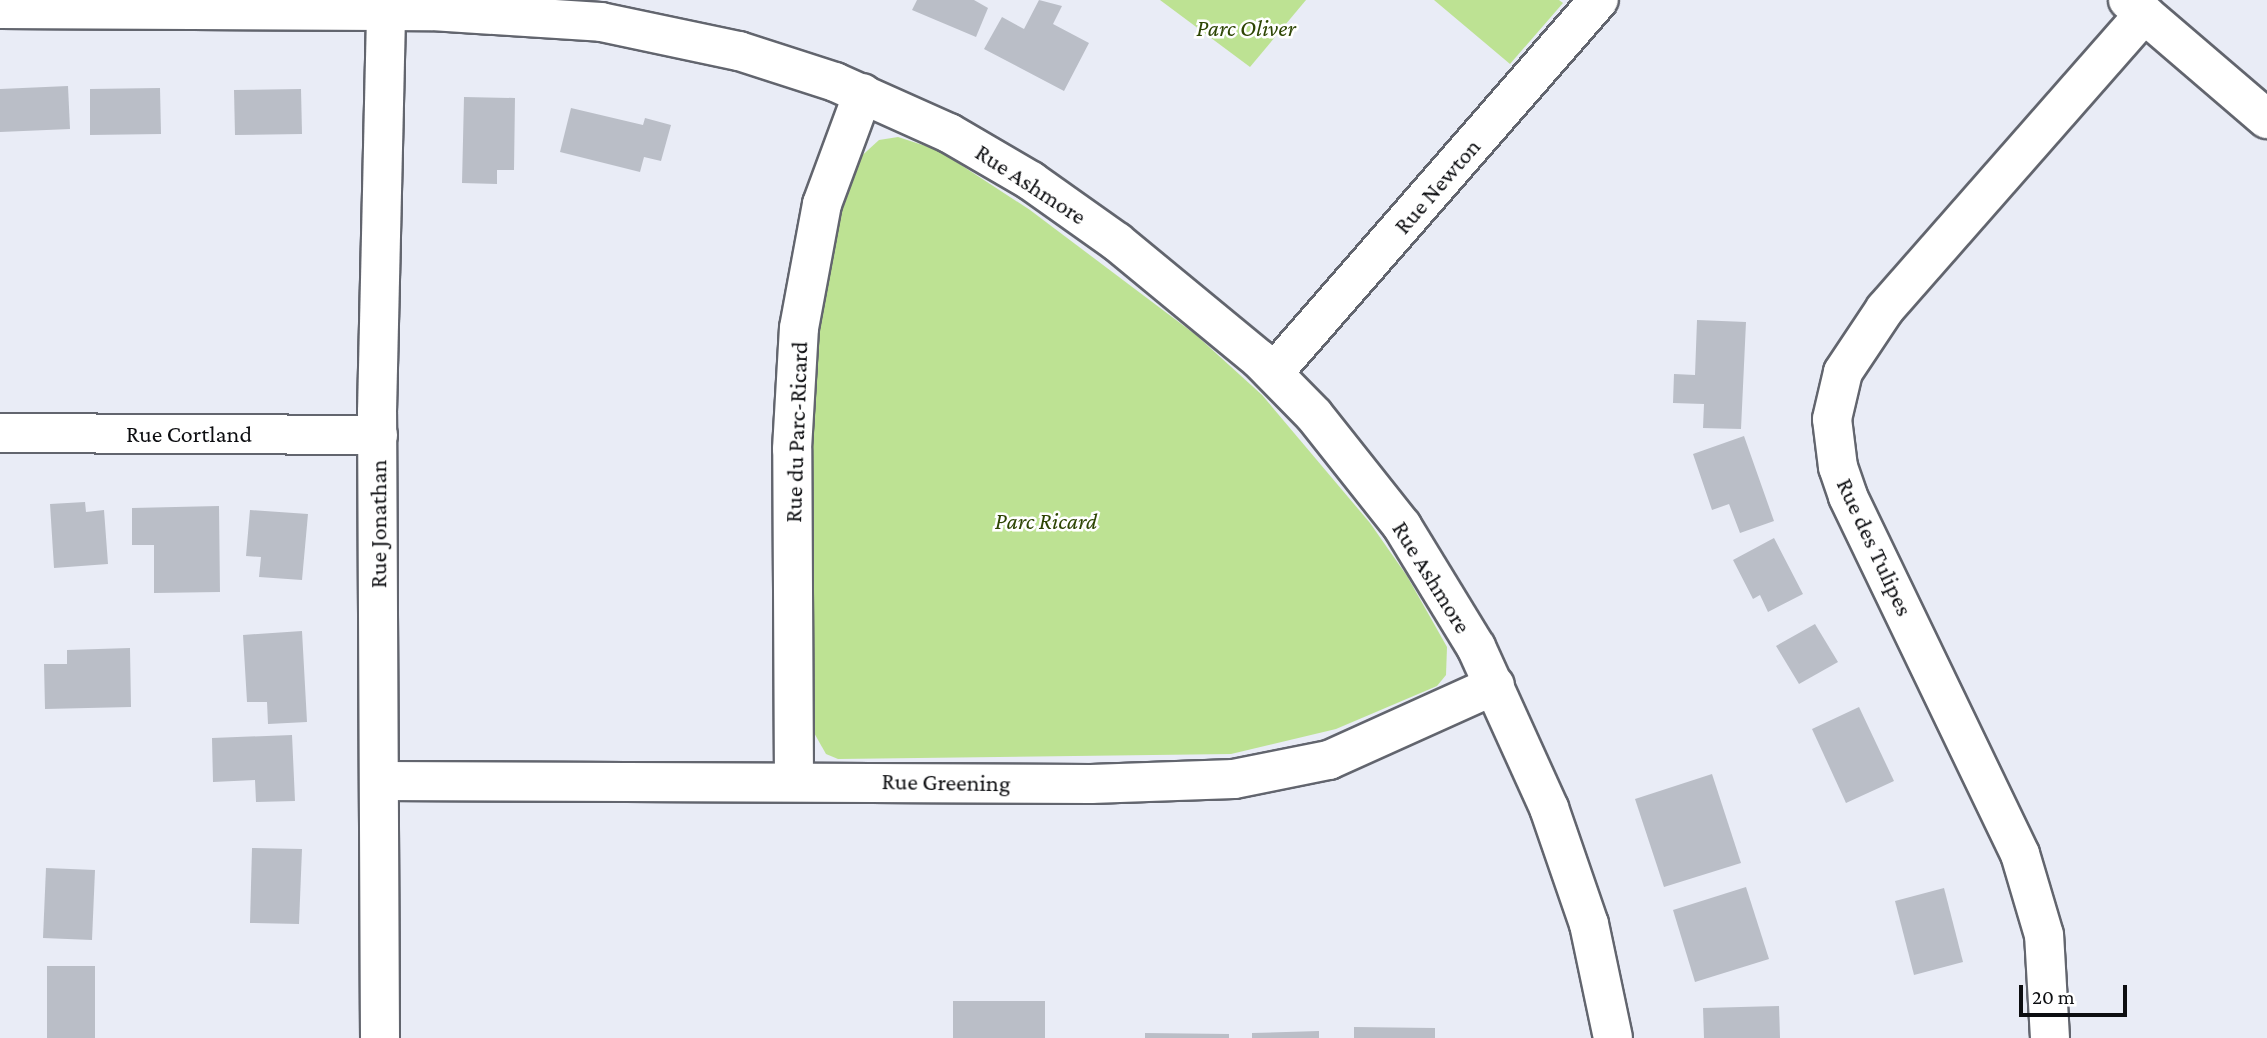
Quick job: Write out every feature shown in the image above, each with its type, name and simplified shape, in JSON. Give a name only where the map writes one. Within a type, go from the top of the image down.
[{"type":"street","name":"Rue Newton","points":[[1274,373],[1599,0]]},
{"type":"street","points":[[2136,7],[2267,119]]},
{"type":"street","name":"Rue des Tulipes","points":[[2050,1038],[2044,935],[2020,853],[1848,496],[1838,467],[1832,419],[1843,372],[1885,309],[2136,7]]},
{"type":"street","name":"Rue Ashmore","points":[[0,9],[508,13],[624,26],[739,51],[863,93],[949,132],[1079,214],[1203,310],[1274,373],[1402,526],[1495,685],[1570,862],[1589,924],[1613,1038]]},
{"type":"street","name":"Rue Jonathan","points":[[380,1038],[378,435],[386,10]]},
{"type":"street","name":"Rue du Parc-Ricard","points":[[794,781],[792,449],[799,328],[822,204],[863,93]]},
{"type":"street","name":"Rue Cortland","points":[[0,433],[378,435]]},
{"type":"street","name":"Rue Greening","points":[[380,781],[1141,784],[1267,775],[1329,760],[1495,685]]},
{"type":"green space","name":"Parc Oliver","points":[[1160,0],[1306,0],[1250,67]]},
{"type":"green space","points":[[1434,0],[1559,0],[1563,3],[1510,64]]},
{"type":"green space","name":"Parc Ricard","points":[[898,137],[938,150],[1030,210],[1196,335],[1262,395],[1370,523],[1407,576],[1447,647],[1446,675],[1437,686],[1336,729],[1231,754],[838,759],[826,754],[809,724],[808,522],[816,321],[842,194],[856,161],[879,140]]},
{"type":"building","points":[[917,0],[974,0],[988,8],[976,37],[912,10]]},
{"type":"building","points":[[1039,0],[1062,6],[1053,24],[1089,43],[1064,91],[984,49],[1002,17],[1024,29]]},
{"type":"building","points":[[68,86],[70,129],[0,132],[0,89]]},
{"type":"building","points":[[160,88],[161,134],[90,135],[90,89]]},
{"type":"building","points":[[301,89],[302,134],[235,135],[234,90]]},
{"type":"building","points":[[464,97],[515,98],[514,170],[497,170],[497,184],[462,183]]},
{"type":"building","points":[[571,108],[643,125],[645,118],[671,125],[661,161],[644,157],[640,172],[560,152]]},
{"type":"building","points":[[1697,320],[1746,322],[1741,429],[1703,428],[1704,404],[1673,403],[1674,374],[1695,375]]},
{"type":"building","points":[[1744,436],[1774,521],[1740,533],[1729,504],[1712,510],[1693,454]]},
{"type":"building","points":[[85,502],[86,512],[104,510],[108,564],[54,568],[50,504]]},
{"type":"building","points":[[219,506],[220,592],[154,593],[154,545],[132,545],[132,508]]},
{"type":"building","points":[[250,510],[308,514],[302,580],[259,577],[261,557],[246,556]]},
{"type":"building","points":[[1774,538],[1803,594],[1768,612],[1760,595],[1753,599],[1733,560]]},
{"type":"building","points":[[1815,624],[1838,662],[1799,684],[1776,646]]},
{"type":"building","points":[[302,631],[307,722],[268,724],[267,702],[247,702],[243,635]]},
{"type":"building","points":[[130,648],[131,707],[45,709],[44,664],[67,664],[67,650]]},
{"type":"building","points":[[1859,707],[1894,781],[1846,803],[1812,729]]},
{"type":"building","points":[[292,735],[295,801],[256,802],[255,780],[213,782],[212,738]]},
{"type":"building","points":[[1712,774],[1741,863],[1664,887],[1635,799]]},
{"type":"building","points":[[252,848],[302,849],[299,924],[250,923]]},
{"type":"building","points":[[46,868],[95,870],[92,940],[43,938]]},
{"type":"building","points":[[1746,887],[1769,959],[1695,982],[1673,910]]},
{"type":"building","points":[[1944,888],[1963,962],[1914,975],[1895,901]]},
{"type":"building","points":[[47,966],[95,966],[95,1038],[47,1038]]},
{"type":"building","points":[[953,1001],[1045,1001],[1045,1038],[953,1038]]},
{"type":"building","points":[[1779,1006],[1780,1038],[1704,1038],[1703,1008]]},
{"type":"building","points":[[1354,1027],[1435,1028],[1435,1038],[1354,1038]]},
{"type":"building","points":[[1319,1031],[1319,1038],[1252,1038],[1252,1033]]},
{"type":"building","points":[[1145,1033],[1229,1034],[1229,1038],[1145,1038]]}]
